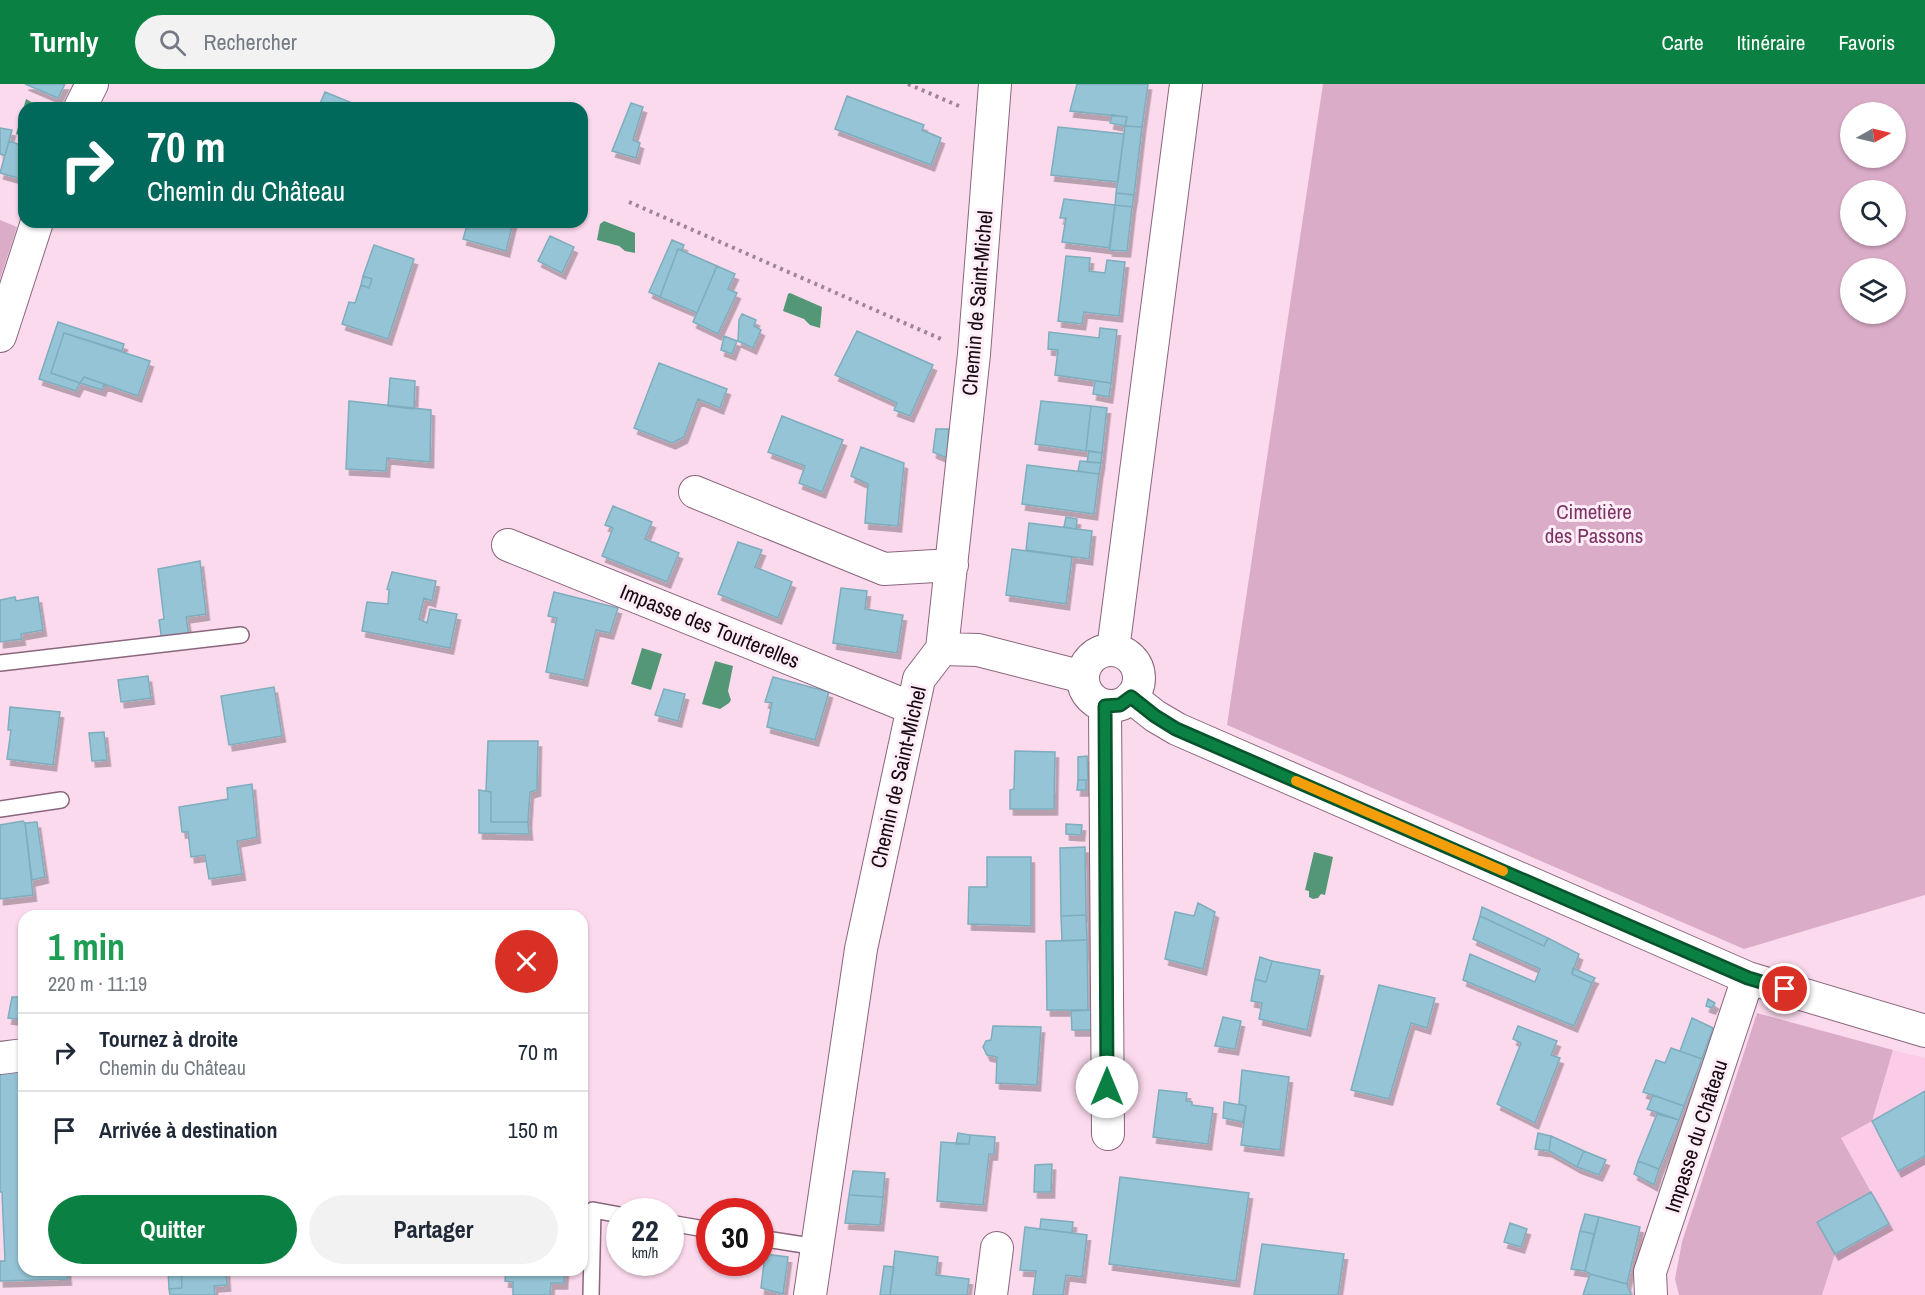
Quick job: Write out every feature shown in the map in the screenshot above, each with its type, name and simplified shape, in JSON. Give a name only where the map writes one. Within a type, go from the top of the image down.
[{"type":"street","points":[[84,102],[92,84]]},
{"type":"street","name":"Chemin de Saint-Michel","points":[[810,1295],[861,949],[919,679],[942,649],[974,354],[995,84]]},
{"type":"street","points":[[1113,650],[1186,84]]},
{"type":"street","points":[[0,336],[35,228]]},
{"type":"street","points":[[695,492],[884,569],[952,565]]},
{"type":"street","name":"Impasse des Tourterelles","points":[[508,544],[912,708]]},
{"type":"street","points":[[942,649],[978,650],[1083,677]]},
{"type":"street","points":[[1107,1134],[1118,701],[1138,684],[1139,674],[1130,657],[1113,650],[1096,655],[1085,669],[1083,677],[1088,694],[1094,700],[1118,701],[1155,716],[1176,729],[1748,978],[1925,1031]]},
{"type":"street","name":"Impasse du Château","points":[[1651,1295],[1650,1272],[1748,978]]},
{"type":"street","points":[[0,1058],[18,1056]]},
{"type":"street","points":[[992,1295],[998,1248]]},
{"type":"lane","points":[[0,663],[241,635]]},
{"type":"lane","points":[[0,809],[62,800]]},
{"type":"lane","points":[[591,1295],[593,1210],[606,1212]]},
{"type":"lane","points":[[774,1240],[817,1247]]},
{"type":"path","points":[[908,84],[992,120]]},
{"type":"path","points":[[628,202],[974,354]]},
{"type":"shaded area","points":[[604,221],[635,233],[635,253],[597,240],[600,224]]},
{"type":"shaded area","points":[[790,293],[822,307],[820,328],[783,311]]},
{"type":"shaded area","points":[[642,648],[662,654],[651,690],[631,684]]},
{"type":"shaded area","points":[[715,661],[733,666],[728,691],[731,700],[720,709],[702,704]]},
{"type":"shaded area","points":[[1314,852],[1333,857],[1325,895],[1321,894],[1318,898],[1313,899],[1309,897],[1309,891],[1305,890]]},
{"type":"shaded area","points":[[1893,1050],[1925,1058],[1925,1295],[1822,1295],[1835,1254],[1817,1222],[1871,1192],[1841,1138],[1872,1121]]},
{"type":"green space","name":"Cimetière des Passons","points":[[1323,84],[1925,84],[1925,895],[1744,949],[1227,725]]},
{"type":"green space","points":[[0,220],[17,227],[0,279]]},
{"type":"green space","points":[[1757,1013],[1893,1050],[1872,1121],[1841,1138],[1871,1192],[1817,1222],[1835,1254],[1822,1295],[1679,1295],[1675,1279],[1682,1242]]},
{"type":"building","points":[[25,84],[65,84],[58,98]]},
{"type":"building","points":[[1077,84],[1148,84],[1142,127],[1125,126],[1127,117],[1070,111]]},
{"type":"building","points":[[325,92],[350,102],[321,102]]},
{"type":"building","points":[[847,96],[924,125],[922,130],[941,138],[931,165],[835,129]]},
{"type":"building","points":[[631,103],[643,107],[633,140],[640,143],[636,158],[612,151]]},
{"type":"building","points":[[1112,115],[1127,117],[1125,126],[1110,123]]},
{"type":"building","points":[[1125,126],[1142,127],[1134,195],[1116,193]]},
{"type":"building","points":[[1058,127],[1124,134],[1118,182],[1051,175]]},
{"type":"building","points":[[0,128],[12,130],[5,156],[0,154]]},
{"type":"building","points":[[9,141],[18,144],[18,178],[0,173]]},
{"type":"building","points":[[1116,193],[1134,195],[1132,207],[1115,205]]},
{"type":"building","points":[[1064,199],[1115,205],[1110,248],[1062,242],[1066,218],[1060,218]]},
{"type":"building","points":[[1115,205],[1132,207],[1127,251],[1109,250]]},
{"type":"building","points":[[466,228],[512,228],[506,251],[463,239]]},
{"type":"building","points":[[550,236],[574,247],[562,273],[538,261]]},
{"type":"building","points":[[672,240],[684,245],[682,250],[678,249],[660,297],[649,292]]},
{"type":"building","points":[[374,245],[414,259],[388,339],[342,324],[349,302],[355,303],[361,285],[369,288],[372,279],[363,276]]},
{"type":"building","points":[[678,249],[717,266],[697,313],[660,297]]},
{"type":"building","points":[[1066,256],[1090,258],[1089,271],[1105,273],[1107,260],[1125,262],[1119,316],[1084,312],[1082,324],[1058,321]]},
{"type":"building","points":[[717,266],[735,274],[728,289],[737,293],[718,334],[693,322]]},
{"type":"building","points":[[363,276],[372,279],[369,288],[361,285]]},
{"type":"building","points":[[742,314],[756,320],[754,326],[761,330],[753,348],[738,341],[739,320]]},
{"type":"building","points":[[58,322],[124,344],[122,351],[64,333],[51,373],[80,383],[76,391],[39,379]]},
{"type":"building","points":[[1100,328],[1117,330],[1111,383],[1055,375],[1058,350],[1048,349],[1049,332],[1099,338]]},
{"type":"building","points":[[857,331],[933,365],[910,416],[894,410],[897,403],[835,375]]},
{"type":"building","points":[[64,333],[150,361],[138,396],[84,377],[80,383],[51,373]]},
{"type":"building","points":[[724,336],[737,341],[732,354],[721,350]]},
{"type":"building","points":[[659,363],[727,389],[720,408],[698,399],[684,437],[672,443],[634,428]]},
{"type":"building","points":[[84,377],[104,384],[102,390],[80,383]]},
{"type":"building","points":[[390,378],[415,381],[414,409],[388,406]]},
{"type":"building","points":[[1095,381],[1111,383],[1109,397],[1093,394]]},
{"type":"building","points":[[349,401],[431,410],[430,462],[387,458],[386,471],[346,469]]},
{"type":"building","points":[[1041,401],[1091,406],[1086,451],[1035,444]]},
{"type":"building","points":[[1091,406],[1107,408],[1102,453],[1086,451]]},
{"type":"building","points":[[782,416],[843,440],[822,492],[799,483],[805,466],[768,452]]},
{"type":"building","points":[[936,429],[949,429],[947,458],[933,452]]},
{"type":"building","points":[[861,447],[904,463],[898,526],[865,523],[868,484],[851,476]]},
{"type":"building","points":[[1089,451],[1102,453],[1101,463],[1087,462]]},
{"type":"building","points":[[1080,461],[1101,463],[1099,474],[1078,471]]},
{"type":"building","points":[[1027,465],[1099,474],[1094,514],[1022,504]]},
{"type":"building","points":[[613,506],[652,522],[645,539],[679,553],[667,582],[602,556],[613,528],[605,525]]},
{"type":"building","points":[[1066,517],[1077,519],[1076,529],[1064,527]]},
{"type":"building","points":[[1029,523],[1092,531],[1089,559],[1026,550]]},
{"type":"building","points":[[738,542],[762,550],[755,567],[792,582],[778,618],[718,594]]},
{"type":"building","points":[[1012,549],[1072,557],[1066,604],[1006,595]]},
{"type":"building","points":[[200,561],[206,614],[186,617],[189,636],[162,641],[159,620],[164,619],[158,569]]},
{"type":"building","points":[[392,572],[436,581],[432,601],[424,598],[419,619],[427,623],[430,609],[457,614],[450,648],[362,631],[367,602],[388,604],[389,590],[387,589]]},
{"type":"building","points":[[841,588],[867,591],[865,609],[903,615],[897,653],[833,643]]},
{"type":"building","points":[[554,592],[618,608],[610,633],[596,630],[584,680],[546,672],[557,618],[548,616]]},
{"type":"building","points":[[15,597],[16,601],[38,597],[43,630],[21,634],[22,639],[0,642],[0,600]]},
{"type":"building","points":[[148,676],[151,698],[121,702],[118,680]]},
{"type":"building","points":[[773,677],[829,692],[815,740],[767,727],[772,703],[765,702]]},
{"type":"building","points":[[274,687],[282,736],[229,745],[221,696]]},
{"type":"building","points":[[664,689],[685,694],[678,721],[655,715]]},
{"type":"building","points":[[10,707],[60,712],[53,765],[7,759],[11,730],[8,730]]},
{"type":"building","points":[[104,732],[107,760],[92,761],[89,733]]},
{"type":"building","points":[[488,741],[538,741],[537,790],[530,792],[528,822],[491,822],[491,792],[486,791]]},
{"type":"building","points":[[1015,751],[1055,752],[1054,809],[1010,809],[1010,790],[1014,789]]},
{"type":"building","points":[[1087,756],[1088,780],[1078,780],[1078,757]]},
{"type":"building","points":[[1078,780],[1086,780],[1086,790],[1077,790]]},
{"type":"building","points":[[252,784],[257,837],[237,841],[242,874],[209,879],[205,855],[191,857],[188,832],[182,832],[179,807],[228,799],[227,788]]},
{"type":"building","points":[[479,790],[491,792],[491,822],[528,822],[529,834],[479,833]]},
{"type":"building","points":[[23,821],[33,895],[0,899],[0,825]]},
{"type":"building","points":[[37,822],[45,877],[32,880],[25,823]]},
{"type":"building","points":[[1066,824],[1082,825],[1081,835],[1066,834]]},
{"type":"building","points":[[1085,847],[1086,915],[1061,916],[1060,848]]},
{"type":"building","points":[[987,857],[1031,857],[1031,926],[968,924],[969,887],[987,887]]},
{"type":"building","points":[[1198,903],[1215,912],[1203,969],[1165,959],[1175,912],[1194,916]]},
{"type":"building","points":[[1482,907],[1548,938],[1544,946],[1480,916]]},
{"type":"building","points":[[1086,915],[1087,940],[1062,941],[1061,916]]},
{"type":"building","points":[[1480,916],[1544,946],[1548,938],[1579,954],[1572,974],[1592,983],[1574,1026],[1463,980],[1470,954],[1535,982],[1540,969],[1473,939]]},
{"type":"building","points":[[1087,940],[1088,1010],[1047,1010],[1046,941]]},
{"type":"building","points":[[1260,957],[1272,961],[1266,982],[1255,979]]},
{"type":"building","points":[[1272,961],[1320,970],[1307,1030],[1259,1019],[1262,1003],[1251,1001],[1255,979],[1266,982]]},
{"type":"building","points":[[1573,968],[1595,978],[1592,983],[1572,974]]},
{"type":"building","points":[[1379,985],[1435,998],[1427,1028],[1411,1023],[1389,1099],[1351,1090]]},
{"type":"building","points":[[12,997],[18,997],[18,1019],[8,1018]]},
{"type":"building","points":[[1708,999],[1715,1003],[1712,1008],[1706,1006]]},
{"type":"building","points":[[1094,1010],[1093,1030],[1072,1030],[1071,1011]]},
{"type":"building","points":[[1223,1017],[1241,1021],[1235,1049],[1215,1046]]},
{"type":"building","points":[[1692,1018],[1713,1028],[1702,1059],[1680,1051]]},
{"type":"building","points":[[993,1026],[1041,1027],[1037,1085],[996,1083],[997,1057],[987,1055],[983,1047],[986,1041],[991,1040]]},
{"type":"building","points":[[1518,1026],[1557,1041],[1551,1055],[1560,1058],[1535,1123],[1497,1104],[1521,1043],[1513,1039]]},
{"type":"building","points":[[1671,1048],[1702,1059],[1684,1106],[1643,1092],[1656,1060],[1665,1063]]},
{"type":"building","points":[[18,1063],[18,1276],[68,1276],[68,1279],[0,1281],[0,1261],[5,1261],[2,1192],[0,1192],[0,1066]]},
{"type":"building","points":[[1242,1070],[1289,1077],[1280,1150],[1241,1145],[1246,1106],[1239,1104]]},
{"type":"building","points":[[1159,1090],[1187,1093],[1186,1101],[1192,1102],[1192,1105],[1213,1108],[1208,1144],[1153,1137]]},
{"type":"building","points":[[1925,1091],[1925,1156],[1898,1171],[1872,1121]]},
{"type":"building","points":[[1653,1095],[1684,1106],[1679,1120],[1647,1109]]},
{"type":"building","points":[[1224,1102],[1246,1106],[1243,1122],[1223,1118]]},
{"type":"building","points":[[1657,1114],[1679,1120],[1659,1169],[1638,1161]]},
{"type":"building","points":[[958,1133],[970,1135],[969,1144],[956,1144]]},
{"type":"building","points":[[1538,1133],[1551,1136],[1549,1151],[1535,1149]]},
{"type":"building","points":[[970,1135],[995,1137],[994,1154],[989,1154],[983,1205],[937,1201],[941,1142],[969,1144]]},
{"type":"building","points":[[1551,1136],[1584,1151],[1577,1167],[1549,1151]]},
{"type":"building","points":[[1584,1151],[1606,1160],[1599,1175],[1577,1167]]},
{"type":"building","points":[[1638,1161],[1659,1169],[1654,1185],[1634,1174]]},
{"type":"building","points":[[1052,1164],[1051,1192],[1034,1192],[1035,1165]]},
{"type":"building","points":[[853,1171],[885,1173],[883,1197],[849,1195]]},
{"type":"building","points":[[1120,1177],[1249,1193],[1236,1281],[1109,1264]]},
{"type":"building","points":[[1871,1192],[1889,1224],[1835,1254],[1817,1222]]},
{"type":"building","points":[[849,1195],[883,1197],[880,1225],[845,1223]]},
{"type":"building","points":[[1585,1214],[1599,1217],[1594,1234],[1580,1231]]},
{"type":"building","points":[[1599,1217],[1640,1227],[1627,1284],[1585,1271]]},
{"type":"building","points":[[1041,1219],[1073,1222],[1072,1233],[1040,1229]]},
{"type":"building","points":[[1510,1223],[1527,1229],[1521,1247],[1504,1242]]},
{"type":"building","points":[[1025,1227],[1087,1235],[1082,1277],[1066,1275],[1063,1295],[1033,1295],[1036,1271],[1020,1270]]},
{"type":"building","points":[[1580,1231],[1594,1234],[1585,1271],[1571,1269]]},
{"type":"building","points":[[1262,1244],[1344,1254],[1338,1295],[1254,1295]]},
{"type":"building","points":[[895,1251],[938,1257],[936,1275],[969,1279],[967,1295],[890,1295]]},
{"type":"building","points":[[774,1255],[788,1257],[783,1294],[761,1288],[762,1276],[774,1276]]},
{"type":"building","points":[[884,1266],[894,1267],[890,1295],[880,1295]]},
{"type":"building","points":[[1590,1274],[1627,1284],[1631,1295],[1583,1295]]},
{"type":"building","points":[[168,1276],[181,1276],[182,1288],[169,1289]]},
{"type":"building","points":[[181,1276],[226,1276],[227,1285],[214,1286],[215,1295],[170,1295],[169,1289],[182,1288]]},
{"type":"building","points":[[505,1276],[565,1276],[564,1283],[551,1283],[550,1295],[513,1295],[513,1282],[505,1281]]},
{"type":"slow traffic","points":[[1296,781],[1503,871]]},
{"type":"route","points":[[1107,1087],[1105,706],[1120,705],[1131,697],[1176,729],[1748,978],[1785,989]]}]
